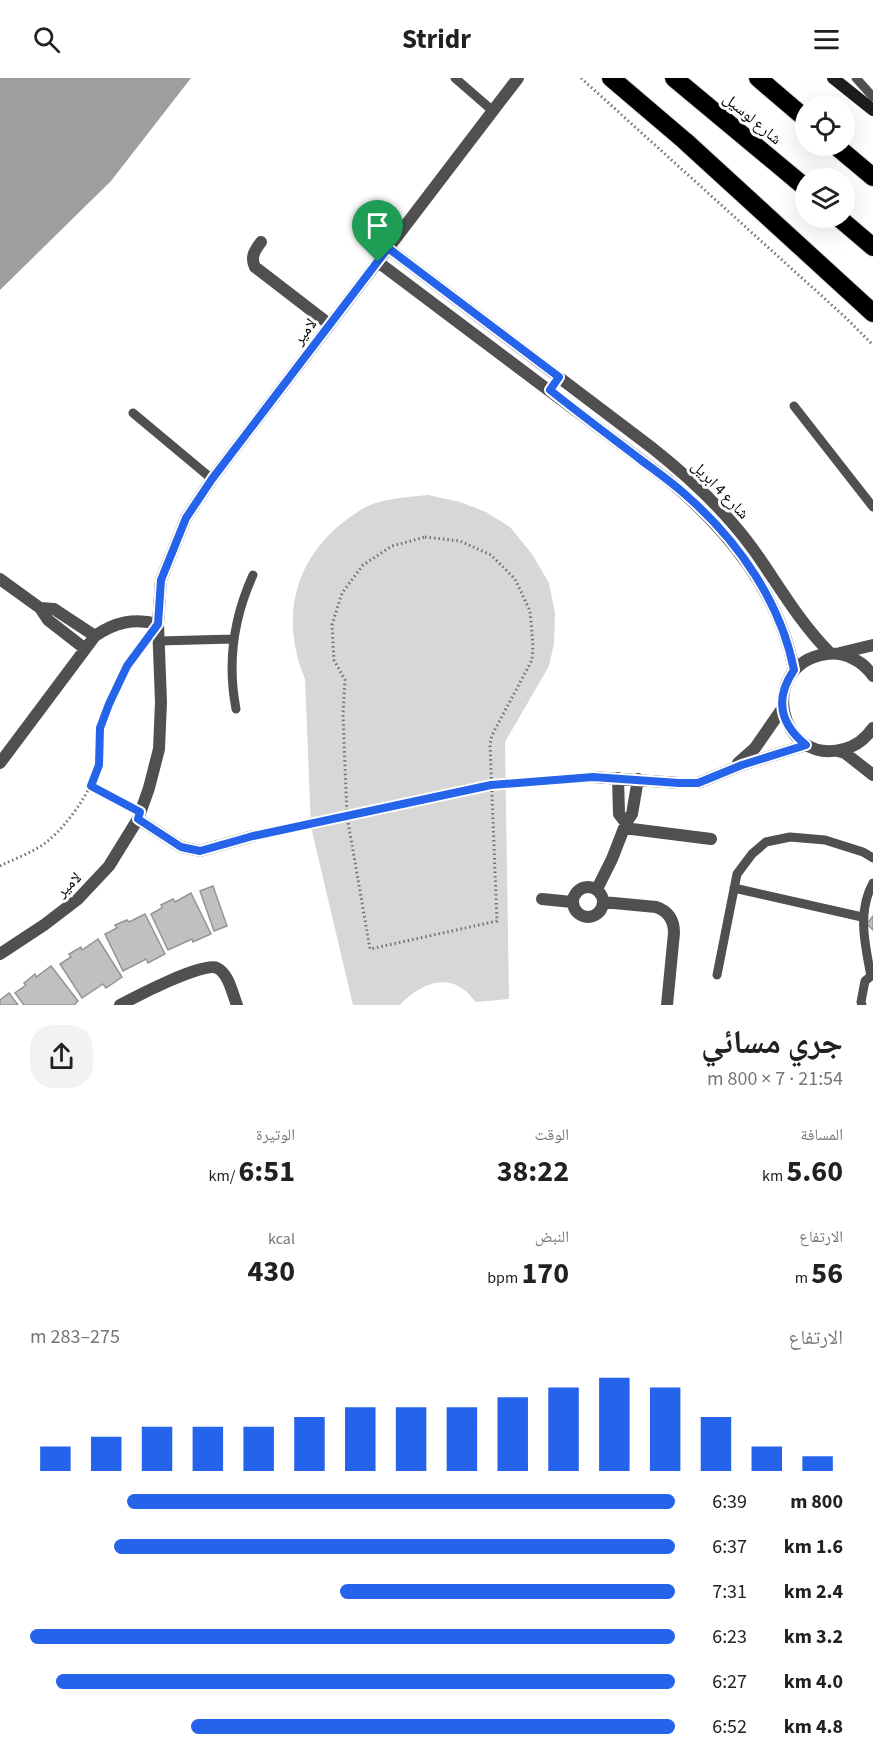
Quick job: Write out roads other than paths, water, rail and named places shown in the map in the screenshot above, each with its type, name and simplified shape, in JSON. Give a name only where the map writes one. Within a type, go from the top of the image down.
[{"type":"highway","points":[[610,78],[685,141],[873,313]]},
{"type":"highway","name":"شارع لوسيل","points":[[674,78],[795,179]]},
{"type":"highway","name":"شارع لوسيل","points":[[758,78],[795,110]]},
{"type":"highway","points":[[848,156],[873,177]]},
{"type":"highway","points":[[851,228],[873,247]]},
{"type":"street","name":"لامير","points":[[0,954],[78,899],[109,866],[139,815],[159,749],[161,702],[158,624],[161,580],[186,518],[212,479],[518,78]]},
{"type":"street","points":[[833,78],[873,110]]},
{"type":"street","points":[[261,242],[253,254],[255,267],[329,324]]},
{"type":"street","name":"شارع 4 ابريل","points":[[388,248],[676,467],[714,502],[752,548],[797,615],[835,653]]},
{"type":"street","name":"شارع 4 ابريل","points":[[378,262],[550,390],[688,497],[719,528],[741,556],[777,615],[788,642],[794,670]]},
{"type":"street","points":[[550,390],[559,377]]},
{"type":"street","points":[[741,556],[752,548]]},
{"type":"street","points":[[0,579],[40,608],[48,620],[84,648]]},
{"type":"street","points":[[40,608],[54,609],[94,636]]},
{"type":"street","points":[[0,763],[94,636],[106,628],[125,622],[145,621],[158,624]]},
{"type":"street","points":[[873,645],[855,651],[810,658],[794,670],[784,688],[782,709],[786,723],[806,745],[816,749],[845,753],[873,775]]},
{"type":"street","points":[[835,653],[857,660],[873,676]]},
{"type":"street","points":[[593,777],[698,783],[732,768],[750,753],[782,709]]},
{"type":"street","points":[[838,751],[861,742],[873,728]]},
{"type":"street","points":[[719,774],[806,745]]},
{"type":"street","points":[[618,778],[619,814],[625,825]]},
{"type":"street","points":[[597,889],[633,810],[638,779]]},
{"type":"street","points":[[139,815],[181,847],[200,851],[253,836]]},
{"type":"street","points":[[625,825],[711,839]]},
{"type":"street","points":[[586,886],[597,889],[603,902],[598,913],[587,917],[577,913],[572,902],[576,891],[586,886]]},
{"type":"street","points":[[542,899],[572,902]]},
{"type":"street","points":[[603,902],[656,907],[669,915],[674,933],[667,1005]]},
{"type":"street","points":[[120,1005],[184,975],[211,966],[216,967],[225,976],[237,1005]]},
{"type":"lane","points":[[455,78],[492,111]]},
{"type":"lane","points":[[856,78],[873,97]]},
{"type":"lane","points":[[794,406],[873,507]]},
{"type":"lane","points":[[133,413],[212,479]]},
{"type":"lane","points":[[236,709],[231,674],[233,639],[240,606],[253,575]]},
{"type":"lane","points":[[159,641],[233,639]]},
{"type":"lane","points":[[717,975],[737,874],[752,854],[766,842],[790,837],[825,840],[863,852],[873,858]]},
{"type":"lane","points":[[862,1005],[865,981],[872,976],[862,917],[873,883]]},
{"type":"lane","points":[[734,888],[862,917]]}]
